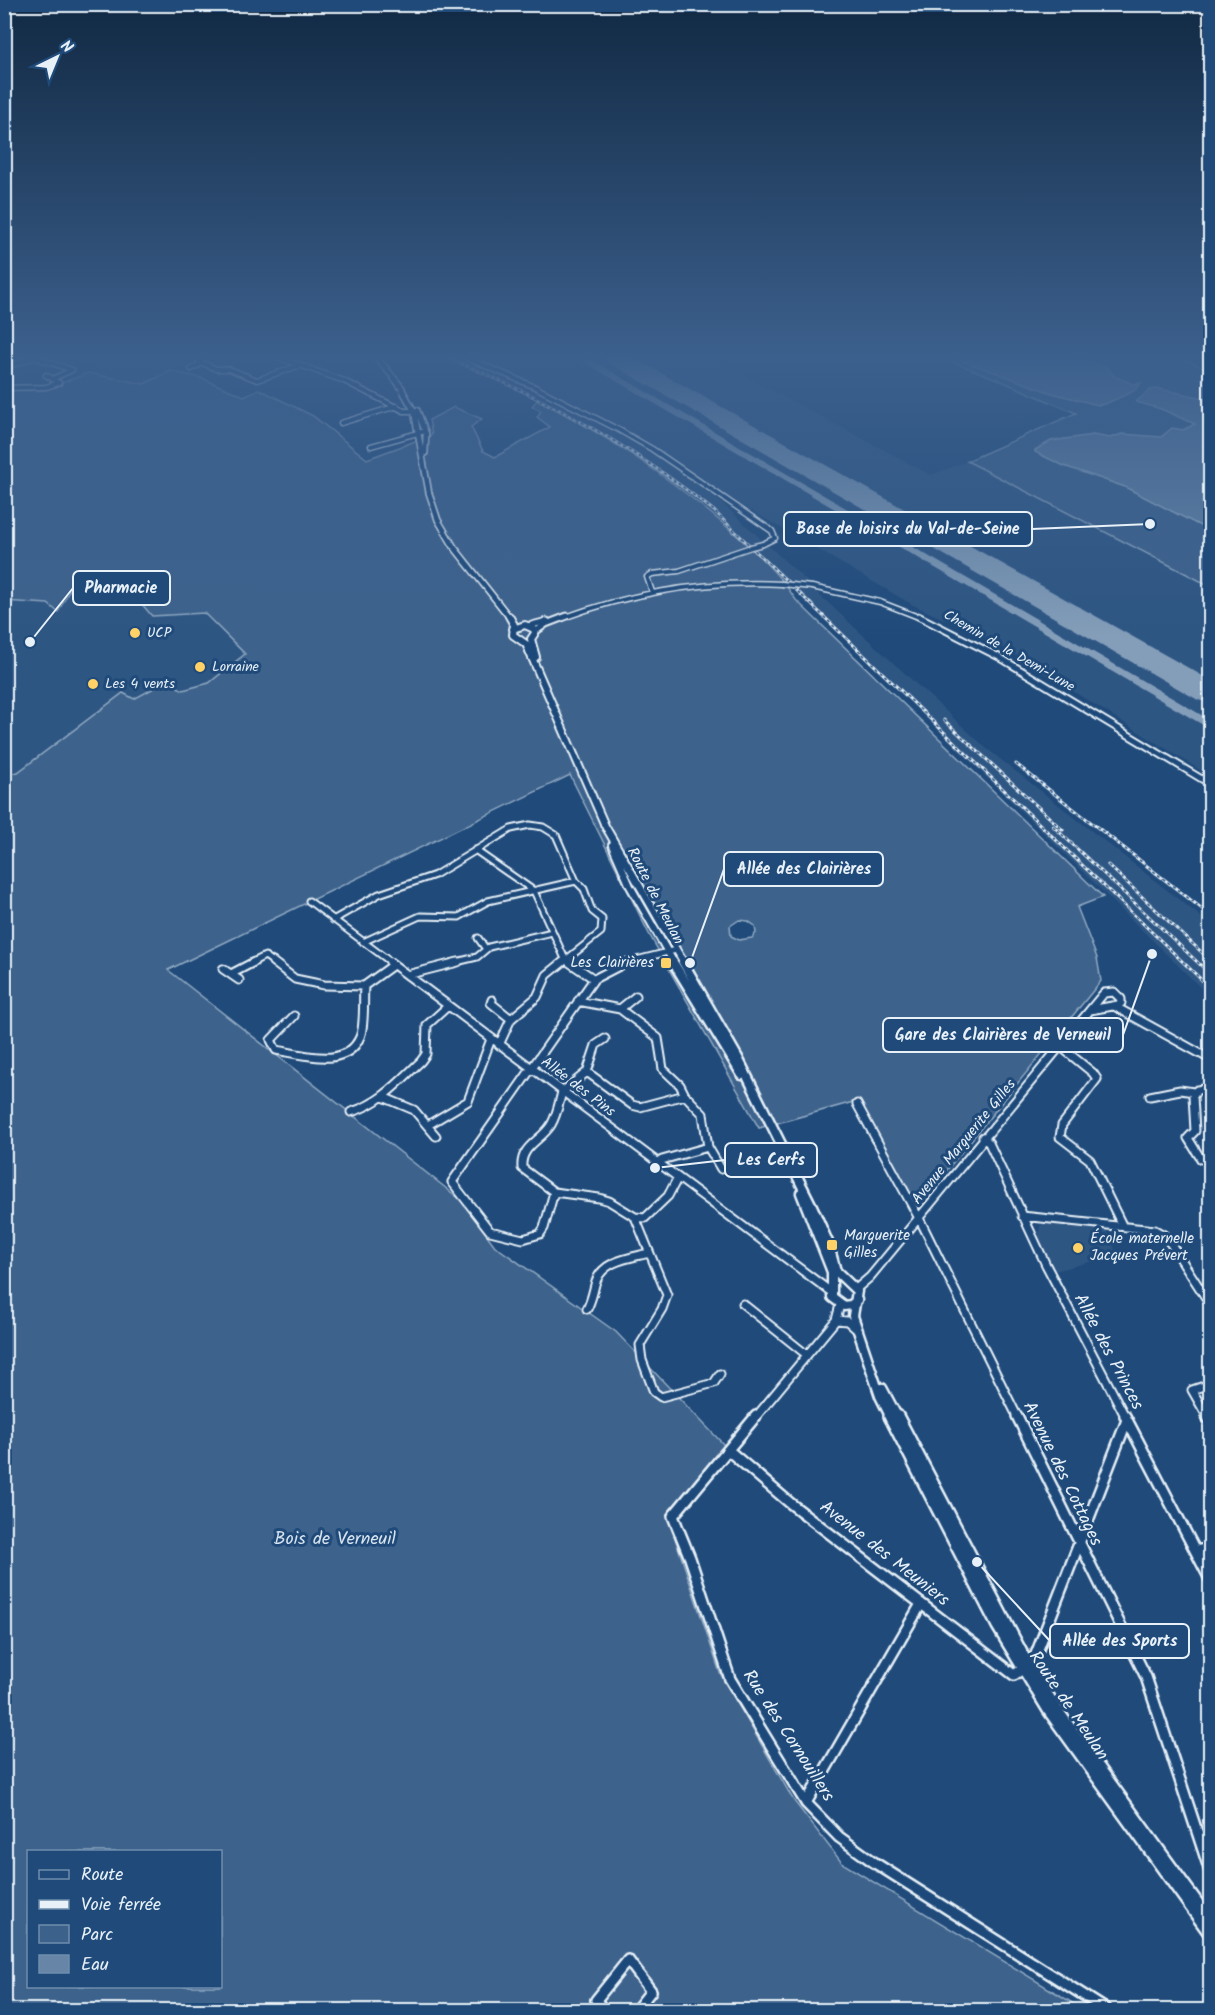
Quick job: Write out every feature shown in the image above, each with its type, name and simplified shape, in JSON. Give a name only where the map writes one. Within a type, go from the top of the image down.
[{"type":"main road","points":[[422,449],[429,493],[438,520],[454,547],[497,593],[519,621],[534,634],[519,638]]},
{"type":"main road","points":[[423,457],[426,449]]},
{"type":"main road","name":"Route de Meulan","points":[[477,574],[511,619],[514,626],[512,634],[526,644],[629,885],[716,1037],[759,1101]]},
{"type":"main road","points":[[513,629],[527,626]]},
{"type":"main road","name":"Route de Meulan","points":[[534,634],[531,640],[551,700]]},
{"type":"main road","name":"Route de Meulan","points":[[604,824],[723,1029],[821,1227],[836,1271],[847,1282]]},
{"type":"main road","name":"Route de Meulan","points":[[791,1163],[812,1226],[832,1272],[831,1290]]},
{"type":"main road","points":[[841,1305],[852,1305],[857,1294],[847,1282],[837,1282],[831,1290],[834,1300],[854,1318]]},
{"type":"main road","name":"Route de Meulan","points":[[857,1294],[853,1310],[854,1318],[875,1385],[1025,1668],[1055,1719],[1210,1934]]},
{"type":"main road","name":"Route de Meulan","points":[[1025,1668],[1210,1921]]},
{"type":"street","points":[[527,626],[602,601],[652,590],[647,577],[652,574],[679,572],[775,538],[772,531],[652,449]]},
{"type":"street","name":"Chemin de la Demi-Lune","points":[[534,634],[543,626],[587,609],[652,590],[722,582],[782,584],[845,593],[903,609],[963,635],[1210,784]]},
{"type":"street","points":[[333,920],[379,894],[435,874],[511,829],[530,825],[543,827],[556,835],[576,881],[584,889],[592,911],[602,919],[603,928],[597,936],[547,975],[537,997],[511,1019],[500,1045]]},
{"type":"street","points":[[475,850],[534,891],[565,959],[594,979]]},
{"type":"street","points":[[363,942],[412,918],[429,914],[459,917],[488,901],[576,881]]},
{"type":"street","name":"Allée des Pins","points":[[309,902],[677,1179],[831,1290]]},
{"type":"street","points":[[407,975],[477,957],[486,949],[552,932]]},
{"type":"street","points":[[478,938],[486,949]]},
{"type":"street","points":[[554,1192],[544,1228],[540,1234],[523,1239],[489,1231],[452,1182],[594,979],[617,965],[675,948]]},
{"type":"street","points":[[231,974],[265,956],[300,982],[364,986],[393,964]]},
{"type":"street","points":[[223,969],[239,980]]},
{"type":"street","points":[[294,1016],[271,1040],[276,1050],[329,1059],[337,1057],[357,1042],[361,1036],[364,986]]},
{"type":"street","points":[[1143,1021],[1114,992],[1108,991],[1102,995],[1104,1001],[1111,1006],[1143,1021],[1210,1059]]},
{"type":"street","name":"Avenue Marguerite Gilles","points":[[857,1294],[983,1137],[1102,995]]},
{"type":"street","points":[[620,1009],[636,996]]},
{"type":"street","points":[[492,1000],[491,1003],[511,1019]]},
{"type":"street","points":[[578,1001],[620,1009],[658,1038],[663,1069],[680,1085],[685,1095],[703,1114],[708,1147],[721,1169]]},
{"type":"street","points":[[1090,1010],[1120,1005],[1122,1001]]},
{"type":"street","points":[[351,1112],[365,1108],[383,1097],[421,1061],[426,1054],[427,1025],[448,1006]]},
{"type":"street","points":[[428,1125],[468,1101],[491,1039]]},
{"type":"street","points":[[604,1040],[597,1045],[587,1072],[562,1092],[551,1126],[526,1149],[521,1162],[522,1168],[554,1192],[599,1198],[609,1201],[635,1217],[645,1218],[660,1206],[677,1179]]},
{"type":"street","points":[[1060,1046],[1093,1073],[1097,1079],[1062,1125],[1060,1137],[1090,1160],[1122,1225]]},
{"type":"street","points":[[587,1072],[632,1105],[640,1107],[685,1095]]},
{"type":"street","points":[[1150,1096],[1180,1090],[1194,1092],[1210,1088]]},
{"type":"street","points":[[1194,1092],[1195,1131],[1188,1138],[1201,1159]]},
{"type":"street","points":[[383,1097],[414,1110],[436,1136]]},
{"type":"street","name":"Avenue des Cottages","points":[[857,1104],[919,1218],[1146,1677],[1210,1871]]},
{"type":"street","name":"Allée des Princes","points":[[983,1137],[989,1143],[1022,1216],[1210,1579]]},
{"type":"street","points":[[658,1164],[662,1160],[708,1147]]},
{"type":"street","points":[[1022,1216],[1143,1227],[1164,1235],[1210,1304]]},
{"type":"street","points":[[635,1217],[667,1295],[662,1309],[640,1345],[642,1360],[654,1392],[661,1397],[669,1397],[714,1383],[720,1374]]},
{"type":"street","points":[[587,1309],[593,1300],[598,1275],[603,1269],[612,1263],[649,1254]]},
{"type":"street","points":[[743,1304],[807,1355]]},
{"type":"street","points":[[728,1450],[836,1320],[841,1305]]},
{"type":"street","points":[[836,1320],[847,1321],[857,1330]]},
{"type":"street","points":[[1210,1384],[1192,1390],[1210,1421]]},
{"type":"street","points":[[1025,1668],[1033,1662],[1127,1420]]},
{"type":"street","name":"Avenue des Meuniers","points":[[728,1450],[790,1503],[1014,1676],[1025,1668]]},
{"type":"street","name":"Rue des Cornouillers","points":[[728,1450],[673,1516],[690,1558],[730,1678],[806,1803],[839,1837],[875,1863],[1107,2010]]},
{"type":"street","points":[[1196,1551],[1210,1548]]},
{"type":"street","points":[[806,1803],[921,1604]]},
{"type":"street","points":[[603,2010],[596,2000],[628,1960],[651,1991],[636,2010]]},
{"type":"shaded area","points":[[621,449],[649,450],[722,503],[811,585],[784,582],[747,544],[696,500]]},
{"type":"shaded area","points":[[654,449],[882,449],[931,475],[967,461],[1210,586],[1210,776],[990,640],[913,605],[714,489]]},
{"type":"shaded area","points":[[88,582],[125,583],[152,616],[204,613],[245,654],[209,683],[183,690],[167,681],[134,699],[18,772],[5,775],[5,601],[48,604],[58,612],[70,589]]},
{"type":"shaded area","points":[[793,587],[813,589],[986,748],[1210,924],[1210,997]]},
{"type":"shaded area","name":"École maternelle Jacques Prévert","points":[[1047,1222],[1106,1227],[1117,1255],[1055,1271],[1038,1242],[1040,1226]]},
{"type":"green space","name":"Bois de Verneuil","points":[[4,449],[354,449],[367,459],[394,449],[482,449],[495,457],[510,449],[622,449],[682,490],[755,552],[773,570],[796,600],[1103,897],[1077,907],[1097,958],[1101,981],[916,1208],[857,1101],[759,1128],[649,934],[570,775],[168,970],[461,1200],[495,1246],[616,1332],[725,1446],[667,1514],[720,1673],[794,1801],[842,1863],[1084,2010],[5,2010],[5,775],[18,772],[123,693],[134,699],[167,681],[183,690],[209,683],[245,654],[204,613],[152,616],[124,583],[88,582],[70,589],[58,612],[48,604],[5,601]],"holes":[[[739,920],[748,921],[755,926],[756,933],[752,938],[739,940],[731,936],[730,926]]]},
{"type":"green space","points":[[994,449],[1210,449],[1210,586],[967,461]]},
{"type":"water","points":[[1210,449],[1210,531],[1125,487],[1064,466],[1035,450]]},
{"type":"taxiway","points":[[738,449],[1210,725]]},
{"type":"runway","points":[[778,449],[1210,693]]},
{"type":"railway","points":[[626,449],[714,511],[1210,988]]},
{"type":"railway","points":[[944,720],[1063,830]]},
{"type":"railway","points":[[1016,764],[1210,915]]},
{"type":"railway","points":[[1053,826],[1210,974]]},
{"type":"railway","points":[[1108,865],[1210,960]]},
{"type":"place","name":"Base de loisirs du Val-de-Seine","points":[[1150,524]]},
{"type":"place","name":"UCP","points":[[135,633]]},
{"type":"place","name":"Pharmacie","points":[[30,642]]},
{"type":"place","name":"Lorraine","points":[[200,667]]},
{"type":"place","name":"Les 4 vents","points":[[93,684]]},
{"type":"place","name":"Gare des Clairières de Verneuil","points":[[1152,954]]},
{"type":"place","name":"Les Clairières","points":[[666,963]]},
{"type":"place","name":"Allée des Clairières","points":[[690,963]]},
{"type":"place","name":"Les Cerfs","points":[[655,1168]]},
{"type":"place","name":"Marguerite Gilles","points":[[832,1245]]},
{"type":"place","name":"École maternelle Jacques Prévert","points":[[1078,1248]]},
{"type":"place","name":"Allée des Sports","points":[[977,1562]]}]
